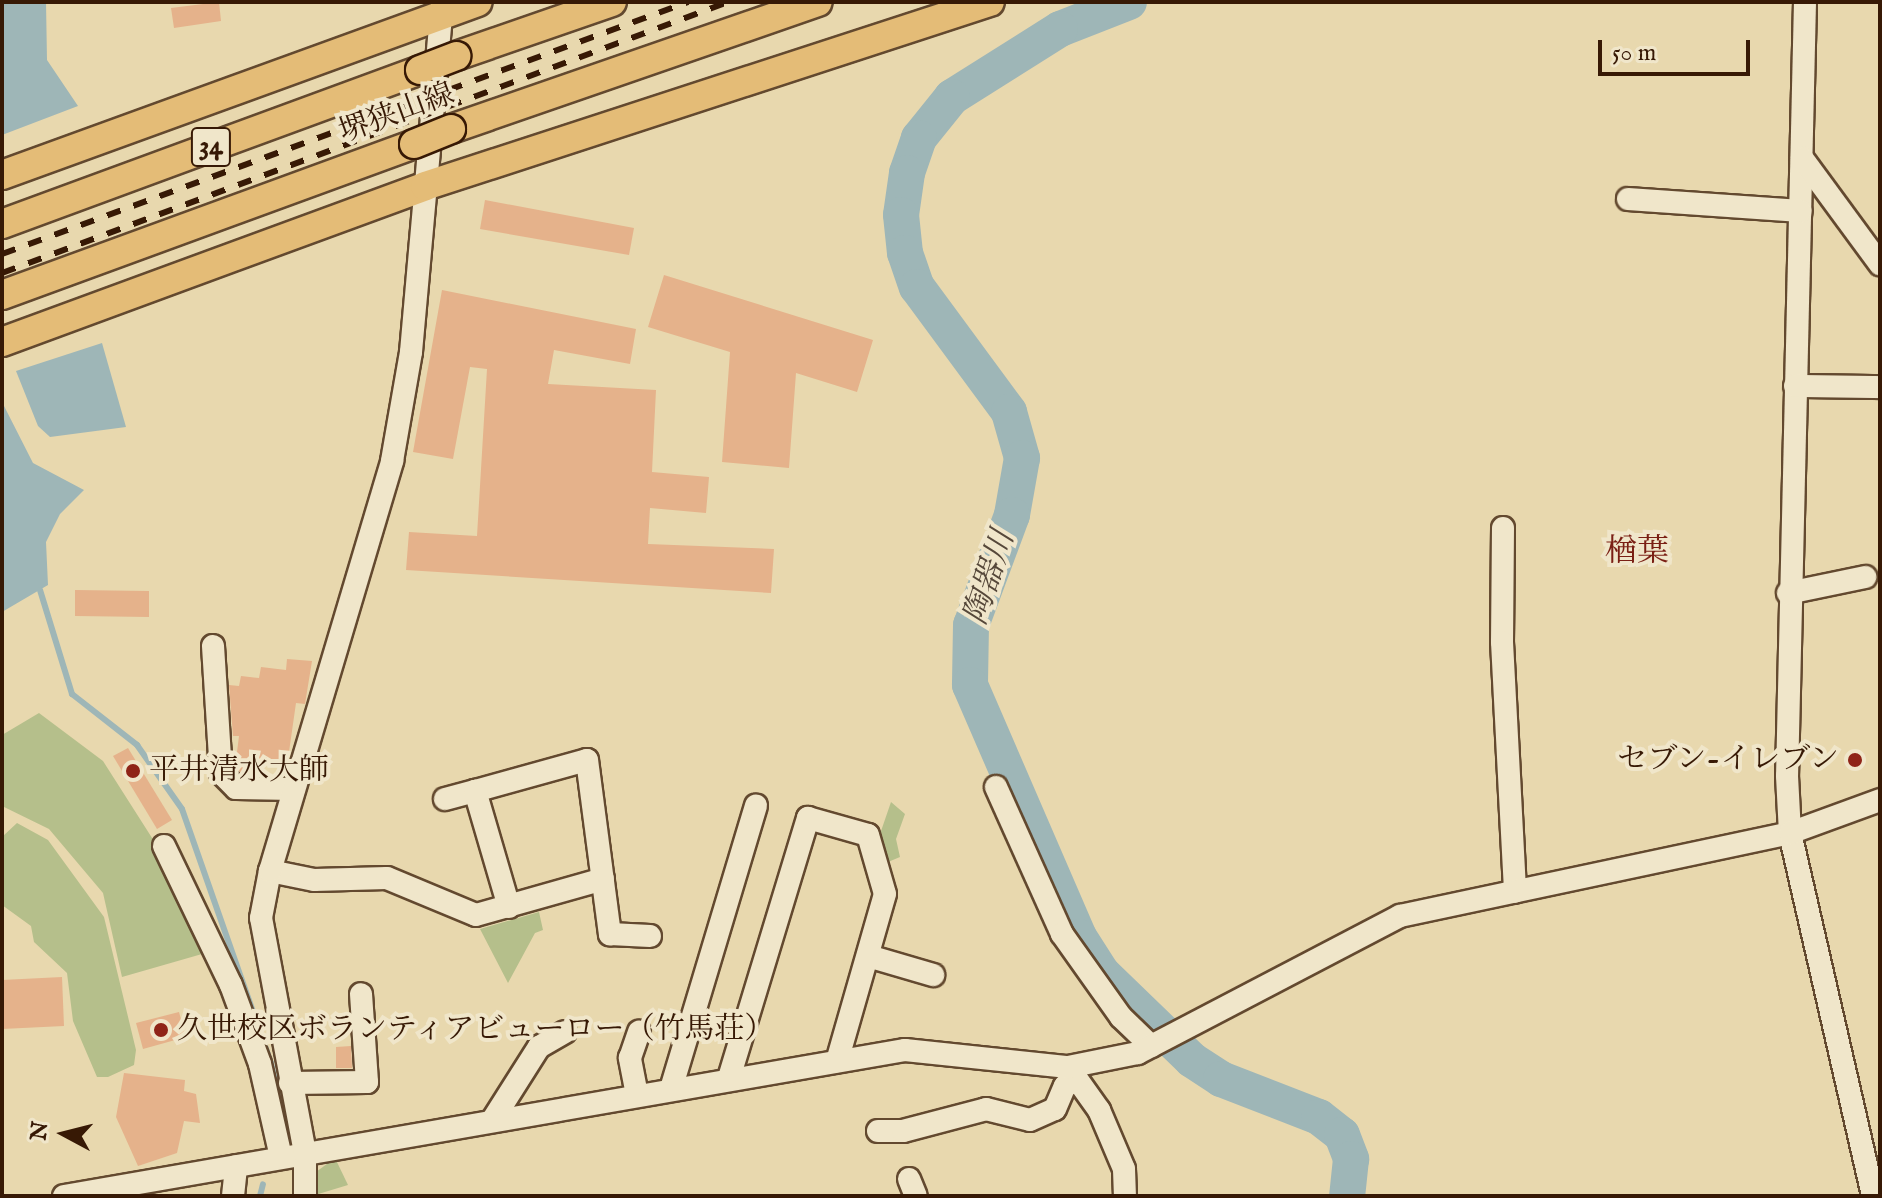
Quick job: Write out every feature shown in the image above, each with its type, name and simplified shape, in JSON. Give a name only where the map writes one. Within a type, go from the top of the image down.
[{"type":"main road","points":[[2,175],[441,9],[478,2]]},
{"type":"main road","name":"堺狭山線","points":[[2,224],[456,56],[612,2]]},
{"type":"main road","name":"堺狭山線","points":[[2,295],[451,129],[818,2]]},
{"type":"main road","points":[[2,342],[425,186],[990,2]]},
{"type":"street","points":[[1805,2],[1788,593],[1790,833],[1873,1196]]},
{"type":"street","points":[[305,1196],[305,1153],[261,918],[270,871],[392,461],[411,352],[441,9]]},
{"type":"street","points":[[1802,158],[1880,264]]},
{"type":"street","points":[[1628,199],[1801,211]]},
{"type":"street","points":[[1795,386],[1880,387]]},
{"type":"street","points":[[1503,528],[1502,642],[1515,892]]},
{"type":"street","points":[[1788,593],[1865,577]]},
{"type":"street","points":[[213,646],[221,773],[236,788],[294,789]]},
{"type":"street","points":[[445,799],[587,760],[610,934],[650,936]]},
{"type":"street","points":[[996,787],[1062,934],[1121,1017],[1153,1044]]},
{"type":"street","points":[[475,791],[509,907]]},
{"type":"street","points":[[64,1196],[729,1078],[905,1050],[1072,1073],[1153,1044],[1400,916],[1790,833],[1880,800]]},
{"type":"street","points":[[671,1089],[756,805]]},
{"type":"street","points":[[729,1078],[808,818],[868,835],[885,894],[837,1061]]},
{"type":"street","points":[[164,846],[251,1037],[281,1157]]},
{"type":"street","points":[[270,871],[314,880],[387,878],[476,915],[603,879]]},
{"type":"street","points":[[868,956],[933,975]]},
{"type":"street","points":[[290,1083],[367,1082],[361,994]]},
{"type":"street","points":[[492,1121],[539,1047],[565,1032]]},
{"type":"street","points":[[637,1095],[630,1058],[639,1032]]},
{"type":"street","points":[[878,1131],[903,1131],[986,1109],[1030,1120],[1055,1109],[1072,1073]]},
{"type":"street","points":[[1072,1073],[1099,1110],[1124,1169],[1125,1196]]},
{"type":"street","points":[[233,1196],[236,1166]]},
{"type":"green space","points":[[39,713],[103,761],[161,852],[209,952],[122,977],[103,893],[49,829],[2,806],[2,735]]},
{"type":"green space","points":[[891,802],[905,814],[896,839],[900,857],[888,862],[880,834]]},
{"type":"green space","points":[[17,823],[48,840],[104,917],[136,1050],[134,1065],[108,1077],[97,1077],[73,1021],[67,973],[34,942],[31,926],[2,905],[2,837]]},
{"type":"green space","points":[[539,912],[543,930],[535,933],[508,983],[480,929]]},
{"type":"green space","points":[[335,1158],[348,1185],[315,1195],[316,1172]]},
{"type":"water","points":[[2,2],[46,2],[47,60],[78,106],[2,135]]},
{"type":"water","points":[[102,343],[126,427],[50,437],[38,426],[16,371]]},
{"type":"water","points":[[2,402],[33,463],[84,490],[60,514],[46,542],[48,585],[2,612]]},
{"type":"building","points":[[219,2],[221,21],[174,28],[171,8]]},
{"type":"building","points":[[485,200],[634,228],[629,255],[480,229]]},
{"type":"building","points":[[664,275],[873,340],[857,392],[796,373],[789,468],[722,462],[730,352],[648,327]]},
{"type":"building","points":[[442,290],[636,329],[630,364],[554,350],[548,384],[656,390],[652,472],[709,477],[706,513],[650,508],[648,544],[774,549],[771,593],[406,570],[409,532],[477,536],[487,369],[470,367],[453,459],[413,452]]},
{"type":"building","points":[[75,590],[149,591],[149,617],[75,616]]},
{"type":"building","points":[[287,659],[312,661],[305,704],[296,703],[287,766],[255,763],[253,774],[242,774],[235,768],[239,736],[233,736],[229,685],[239,686],[241,676],[259,678],[261,667],[286,670]]},
{"type":"building","points":[[128,748],[172,820],[157,829],[113,756]]},
{"type":"building","points":[[62,977],[64,1026],[2,1029],[2,980]]},
{"type":"building","name":"久世校区ボランティアビューロー（竹馬荘）","points":[[179,1012],[186,1037],[143,1049],[136,1023]]},
{"type":"building","points":[[351,1046],[352,1068],[336,1068],[336,1047]]},
{"type":"building","points":[[124,1073],[185,1080],[184,1091],[196,1094],[200,1123],[184,1121],[177,1153],[138,1166],[116,1117]]},
{"type":"waterway","name":"陶器川","points":[[1129,2],[1060,29],[952,97],[919,138],[907,173],[901,215],[905,253],[917,287],[1009,412],[1022,458],[1012,515],[971,625],[970,685],[1079,937],[1102,973],[1192,1060],[1221,1079],[1319,1117],[1342,1135],[1351,1159],[1347,1196]]},
{"type":"waterway","points":[[40,590],[72,694],[137,745],[182,809],[271,1063],[288,1136]]},
{"type":"waterway","points":[[260,1196],[263,1184]]},
{"type":"railway","points":[[2,254],[688,2]]},
{"type":"railway","points":[[2,273],[728,2]]},
{"type":"place","name":"セブン-イレブン","points":[[1855,760]]},
{"type":"place","name":"平井清水大師","points":[[133,771]]},
{"type":"place","name":"久世校区ボランティアビューロー（竹馬荘）","points":[[161,1030]]},
{"type":"district","name":"楢葉","points":[[1637,553]]}]
